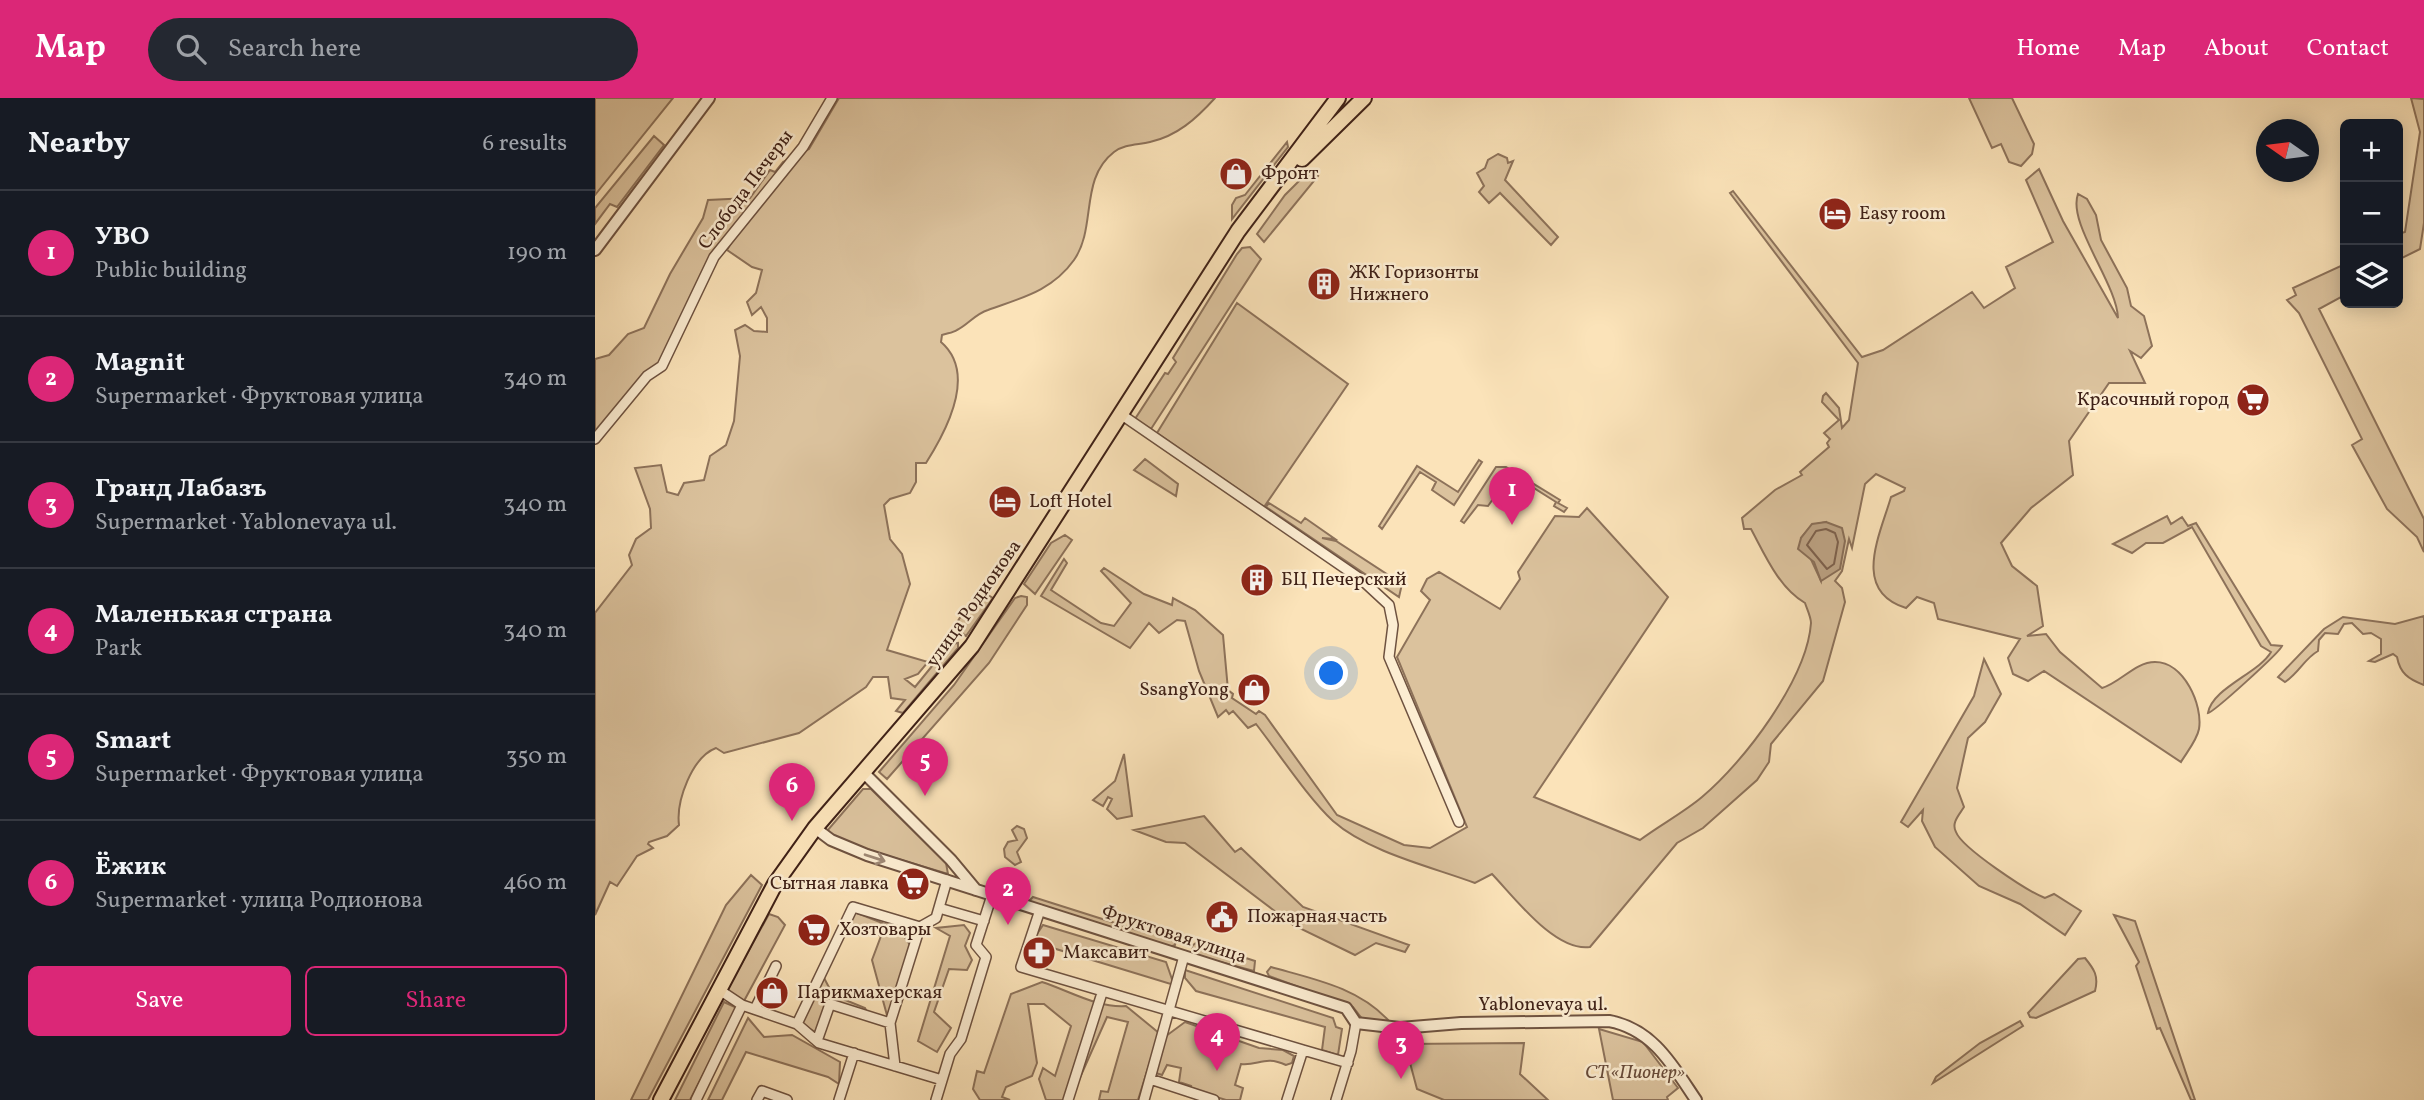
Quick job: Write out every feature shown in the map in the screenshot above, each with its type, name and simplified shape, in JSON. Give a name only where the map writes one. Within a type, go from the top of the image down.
[{"type":"main road","name":"улица Родионова","points":[[661,1100],[775,884],[814,828],[971,646],[1213,270],[1338,98]]},
{"type":"main road","name":"улица Родионова","points":[[1268,191],[1364,98]]},
{"type":"street","points":[[595,250],[709,98]]},
{"type":"street","name":"Слобода Печеры","points":[[595,439],[647,376],[662,366],[714,257],[803,147],[832,98]]},
{"type":"street","points":[[1122,415],[1362,580],[1389,605],[1393,625],[1389,657],[1459,822]]},
{"type":"street","points":[[863,772],[955,865],[976,890]]},
{"type":"street","name":"Фруктовая улица","points":[[814,828],[848,848],[1346,1008],[1356,1023]]},
{"type":"street","points":[[895,1066],[890,1023],[920,927],[936,918],[947,880],[955,865]]},
{"type":"street","points":[[936,1100],[950,1054],[961,1040],[986,957],[976,945],[992,895]]},
{"type":"street","points":[[797,1024],[853,907],[920,927]]},
{"type":"street","points":[[939,908],[984,922]]},
{"type":"street","points":[[1040,910],[1021,967],[1169,1013],[1348,1063]]},
{"type":"street","points":[[1144,1100],[1184,956]]},
{"type":"street","points":[[755,1009],[776,965]]},
{"type":"street","points":[[718,989],[742,1005],[797,1024],[817,1041],[941,1080]]},
{"type":"street","points":[[1068,1100],[1102,993]]},
{"type":"street","points":[[817,1041],[829,1004],[890,1023]]},
{"type":"street","points":[[695,1100],[742,1005]]},
{"type":"street","name":"Yablonevaya ul.","points":[[1356,1023],[1386,1028],[1461,1023],[1609,1021],[1625,1024],[1656,1045],[1696,1100]]},
{"type":"street","points":[[1336,1100],[1348,1063],[1356,1023]]},
{"type":"street","points":[[1287,1100],[1303,1050]]},
{"type":"street","points":[[839,1100],[854,1054]]},
{"type":"street","points":[[1150,1079],[1214,1100]]},
{"type":"street","points":[[757,1100],[762,1091],[787,1100]]},
{"type":"green space","points":[[595,98],[673,98],[595,195]]},
{"type":"green space","points":[[839,98],[1215,98],[1193,120],[1177,131],[1150,142],[1122,147],[1103,163],[1092,189],[1081,247],[1074,260],[1056,279],[1024,297],[983,312],[955,331],[942,335],[941,342],[952,355],[957,369],[955,402],[942,435],[926,463],[916,463],[916,482],[910,493],[890,499],[884,505],[890,539],[902,554],[910,584],[887,650],[928,662],[918,674],[905,679],[915,687],[950,644],[958,643],[958,648],[903,713],[896,711],[905,700],[891,698],[888,677],[873,677],[866,687],[799,733],[724,753],[716,748],[707,753],[687,781],[680,804],[679,825],[667,836],[649,842],[653,848],[637,856],[617,886],[610,882],[595,915],[595,613],[632,565],[629,555],[636,539],[651,528],[650,509],[635,468],[661,465],[667,492],[678,495],[684,483],[704,480],[710,456],[726,445],[734,421],[740,356],[735,330],[745,325],[754,331],[767,332],[767,318],[761,307],[752,315],[747,302],[756,293],[762,270],[752,267],[727,250],[734,238],[724,240],[660,363],[595,435],[595,359],[609,355],[628,334],[644,328],[670,274],[703,218],[708,200],[750,198],[770,170],[775,172],[783,162],[809,149]]},
{"type":"green space","points":[[1969,98],[2012,98],[2034,144],[2032,154],[2021,166],[2009,162],[2001,144],[1992,148]]},
{"type":"green space","points":[[2411,98],[2424,99],[2424,223],[2420,249],[2403,258],[2403,233],[2420,132]]},
{"type":"green space","points":[[654,136],[664,145],[617,207],[610,204],[595,224],[595,208]]},
{"type":"green space","points":[[1287,142],[1288,147],[1232,219],[1232,205],[1236,198],[1245,195]]},
{"type":"green space","points":[[1498,154],[1507,158],[1508,163],[1513,161],[1505,180],[1558,237],[1551,245],[1500,193],[1489,203],[1479,192],[1484,186],[1477,173],[1485,168],[1488,160]]},
{"type":"green space","points":[[2039,169],[2063,221],[2118,318],[2110,288],[2079,221],[2078,194],[2087,199],[2096,215],[2101,240],[2127,288],[2131,306],[2144,316],[2152,346],[2141,358],[2130,351],[2145,383],[2109,383],[2069,441],[2073,475],[2031,508],[2001,543],[2012,566],[2037,586],[2043,626],[2027,636],[2046,634],[2060,652],[2102,688],[2141,665],[2155,662],[2175,669],[2183,677],[2198,708],[2199,729],[2181,762],[2044,671],[2028,681],[2013,674],[2008,658],[2020,639],[1938,619],[1934,603],[1917,597],[1906,608],[1889,600],[1879,589],[1874,575],[1876,544],[1891,497],[1905,488],[1876,474],[1865,484],[1852,548],[1849,539],[1842,571],[1835,581],[1842,588],[1845,602],[1823,681],[1771,744],[1769,762],[1757,780],[1703,828],[1677,843],[1590,947],[1577,946],[1563,941],[1537,921],[1492,874],[1475,883],[1420,865],[1364,842],[1333,821],[1303,788],[1256,724],[1248,728],[1233,711],[1229,714],[1226,710],[1218,717],[1199,671],[1185,621],[1177,620],[1159,633],[1149,623],[1130,648],[1041,596],[1064,559],[1067,563],[1051,590],[1101,623],[1114,626],[1131,603],[1101,571],[1104,568],[1144,594],[1172,605],[1173,598],[1195,610],[1223,635],[1228,690],[1233,694],[1232,698],[1256,714],[1259,711],[1265,715],[1337,815],[1404,845],[1430,848],[1467,827],[1397,657],[1430,600],[1421,591],[1427,579],[1439,572],[1500,609],[1520,579],[1518,572],[1555,516],[1579,517],[1587,508],[1668,597],[1534,797],[1640,840],[1719,782],[1771,718],[1798,669],[1807,645],[1811,623],[1808,610],[1805,603],[1780,580],[1751,529],[1744,529],[1742,518],[1775,490],[1802,475],[1800,472],[1829,447],[1827,443],[1830,439],[1824,433],[1839,420],[1822,402],[1823,396],[1826,393],[1839,408],[1842,428],[1849,420],[1858,363],[1730,193],[1733,191],[1862,357],[1883,350],[1972,292],[1984,308],[2015,288],[2006,267],[2053,242],[2026,180]],"holes":[[[1826,522],[1821,581],[1801,538],[1812,525]]]},
{"type":"green space","points":[[1310,170],[1318,176],[1264,242],[1257,234],[1285,195]]},
{"type":"green space","points":[[1250,247],[1261,259],[1151,429],[1135,419],[1165,373],[1168,374],[1176,362],[1173,358],[1237,254],[1242,248]]},
{"type":"green space","points":[[2340,266],[2340,298],[2319,309],[2424,519],[2424,552],[2417,537],[2387,509],[2352,445],[2362,439],[2299,313],[2287,300],[2296,295],[2293,288]]},
{"type":"green space","points":[[1237,303],[1348,384],[1264,507],[1157,433]]},
{"type":"green space","points":[[1145,459],[1178,484],[1176,496],[1134,470]]},
{"type":"green space","points":[[1479,460],[1482,462],[1454,505],[1432,490],[1436,482],[1420,472],[1382,529],[1379,526],[1417,466],[1458,492]]},
{"type":"green space","points":[[1496,467],[1506,467],[1560,500],[1558,503],[1567,508],[1564,512],[1554,506],[1556,502],[1518,478],[1508,478],[1488,506],[1478,505],[1464,523],[1461,521]]},
{"type":"green space","points":[[1269,503],[1301,523],[1305,518],[1335,539],[1322,538],[1336,541],[1402,584],[1399,597],[1266,507]]},
{"type":"green space","points":[[2167,516],[2171,524],[2182,517],[2188,526],[2196,523],[2271,645],[2282,646],[2247,681],[2208,713],[2218,696],[2257,667],[2271,652],[2261,646],[2192,527],[2163,543],[2146,543],[2132,553],[2113,544]]},
{"type":"green space","points":[[1065,535],[1072,540],[1035,594],[1024,584],[1051,543]]},
{"type":"green space","points":[[988,595],[993,598],[966,636],[954,627],[970,602],[979,607]]},
{"type":"green space","points":[[1027,597],[1027,605],[989,663],[887,779],[879,772],[954,685],[1015,598]]},
{"type":"green space","points":[[2424,616],[2424,685],[2406,675],[2393,654],[2375,662],[2369,661],[2381,654],[2381,639],[2371,633],[2363,634],[2352,623],[2344,624],[2338,634],[2325,633],[2319,640],[2318,651],[2285,682],[2278,677],[2324,629],[2343,617],[2395,624]]},
{"type":"green space","points":[[1984,659],[2001,694],[1985,722],[1968,738],[1957,788],[1964,807],[1956,819],[1955,829],[1970,848],[2011,878],[2045,898],[2054,894],[2081,911],[2065,935],[2020,904],[1979,886],[1935,847],[1922,821],[1923,810],[1908,827],[1901,822],[1974,696]]},
{"type":"green space","points":[[1124,754],[1132,816],[1117,819],[1107,809],[1112,799],[1108,797],[1103,806],[1093,800],[1115,781]]},
{"type":"green space","points":[[863,789],[871,789],[946,863],[948,874],[848,844],[827,831]]},
{"type":"green space","points":[[1204,816],[1235,852],[1241,848],[1303,907],[1409,945],[1405,952],[1376,943],[1355,955],[1293,925],[1185,843],[1166,842],[1134,830]]},
{"type":"green space","points":[[1017,826],[1024,829],[1027,838],[1017,852],[1021,862],[1015,865],[1005,857],[1004,849],[1008,842],[1017,840],[1012,830]]},
{"type":"green space","points":[[751,875],[762,885],[648,1100],[631,1100],[726,905]]},
{"type":"green space","points":[[1033,897],[1137,930],[1167,933],[1176,939],[1175,945],[1170,947],[1027,903]]},
{"type":"green space","points":[[847,909],[900,930],[910,945],[888,1019],[872,960],[881,936],[866,929],[840,925]]},
{"type":"green space","points":[[769,914],[778,917],[785,925],[744,1001],[727,990]]},
{"type":"green space","points":[[2114,915],[2135,921],[2195,1100],[2191,1100],[2160,1028],[2157,1029],[2136,966],[2139,962]]},
{"type":"green space","points":[[964,925],[970,933],[965,946],[972,960],[967,970],[949,969],[934,1012],[951,1028],[937,1052],[918,1041],[950,936],[936,928]]},
{"type":"green space","points":[[1043,925],[1166,962],[1174,985],[1043,945],[1035,937]]},
{"type":"green space","points":[[1197,942],[1255,961],[1254,971],[1194,955],[1192,946]]},
{"type":"green space","points":[[2085,958],[2095,973],[2095,991],[2036,1018],[2030,1017],[2028,1013],[2078,959]]},
{"type":"green space","points":[[1271,967],[1319,980],[1349,992],[1377,1009],[1389,1021],[1363,1020],[1353,1007],[1269,976],[1267,972]]},
{"type":"green space","points":[[1185,970],[1333,1018],[1336,1027],[1342,1029],[1338,1055],[1322,1050],[1325,1027],[1196,991],[1185,978]]},
{"type":"green space","points":[[823,976],[833,995],[865,1008],[868,1014],[826,1008],[820,1035],[802,1024]]},
{"type":"green space","points":[[1042,982],[1094,1002],[1126,1006],[1159,1033],[1138,1100],[1099,1100],[1101,1091],[1108,1092],[1128,1022],[1107,1017],[1070,1100],[1046,1100],[1039,1079],[1043,1068],[1055,1076],[1071,1026],[1044,1004],[1028,1004],[1037,1063],[1032,1076],[1006,1087],[1002,1097],[1010,1100],[980,1100],[973,1089],[977,1071],[984,1073],[1011,994]]},
{"type":"green space","points":[[724,1002],[737,1008],[690,1100],[675,1100]]},
{"type":"green space","points":[[748,1018],[764,1037],[792,1035],[840,1062],[839,1084],[828,1077],[746,1052],[722,1100],[708,1100]]},
{"type":"green space","points":[[2020,1021],[2023,1026],[1933,1083],[1936,1077],[1980,1043]]},
{"type":"green space","points":[[1185,1022],[1259,1048],[1283,1050],[1294,1056],[1292,1063],[1286,1065],[1267,1061],[1241,1064],[1235,1085],[1243,1088],[1240,1100],[1226,1100],[1190,1089],[1191,1086],[1179,1082],[1181,1068],[1167,1065],[1162,1075],[1156,1073],[1166,1036]]},
{"type":"green space","name":"СТ «Пионер»","points":[[1599,1029],[1643,1042],[1678,1088],[1667,1097],[1668,1100],[1613,1100]]},
{"type":"green space","name":"СТ «Пионер»","points":[[1524,1043],[1520,1074],[1548,1100],[1444,1100],[1417,1089],[1405,1044]]},
{"type":"water","points":[[1826,522],[1842,528],[1845,541],[1840,569],[1821,581],[1814,562],[1798,549],[1801,538],[1812,524]]},
{"type":"place","name":"Фронт","points":[[1236,174]]},
{"type":"place","name":"Easy room","points":[[1835,214]]},
{"type":"place","name":"ЖК Горизонты Нижнего","points":[[1324,284]]},
{"type":"place","name":"Красочный город","points":[[2253,400]]},
{"type":"place","name":"Loft Hotel","points":[[1005,502]]},
{"type":"place","name":"УВО","points":[[1512,525]]},
{"type":"place","name":"БЦ Печерский","points":[[1257,580]]},
{"type":"place","name":"SsangYong","points":[[1254,690]]},
{"type":"place","name":"Smart","points":[[925,796]]},
{"type":"place","name":"Ёжик","points":[[792,821]]},
{"type":"place","name":"Сытная лавка","points":[[913,884]]},
{"type":"place","name":"Пожарная часть","points":[[1222,917]]},
{"type":"place","name":"Magnit","points":[[1008,925]]},
{"type":"place","name":"Хозтовары","points":[[814,930]]},
{"type":"place","name":"Максавит","points":[[1039,953]]},
{"type":"place","name":"Парикмахерская","points":[[772,993]]},
{"type":"place","name":"Маленькая страна","points":[[1217,1071]]},
{"type":"place","name":"Гранд Лабазъ","points":[[1401,1079]]}]
